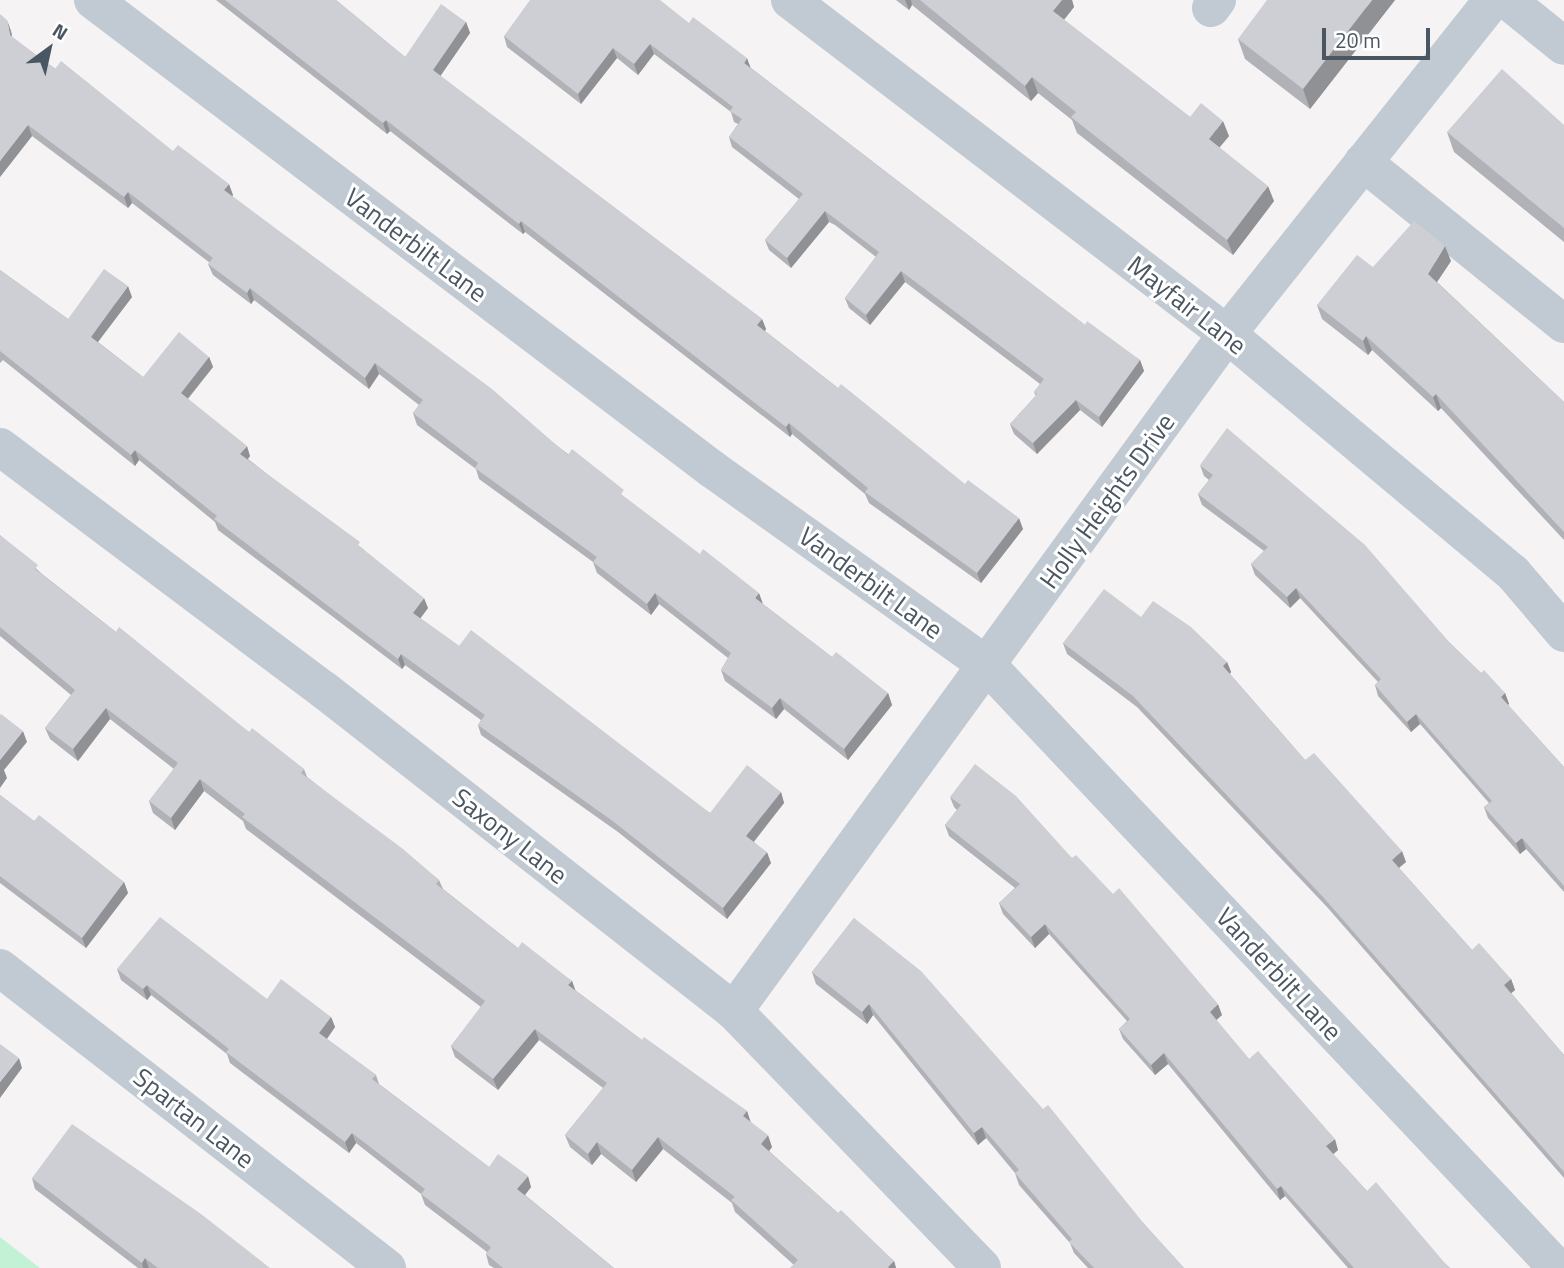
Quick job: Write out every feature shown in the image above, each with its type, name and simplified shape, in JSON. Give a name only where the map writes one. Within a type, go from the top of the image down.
[{"type":"street","name":"Vanderbilt Lane","points":[[93,0],[712,469],[988,666],[1557,1268]]},
{"type":"street","name":"Mayfair Lane","points":[[790,0],[1227,334],[1513,573],[1564,633]]},
{"type":"street","name":"Holly Heights Drive","points":[[734,1012],[1227,334],[1493,0]]},
{"type":"street","points":[[1507,0],[1564,46]]},
{"type":"street","points":[[1363,163],[1564,324]]},
{"type":"street","name":"Saxony Lane","points":[[0,447],[324,690],[734,1012],[982,1268]]},
{"type":"street","name":"Spartan Lane","points":[[0,968],[387,1268]]},
{"type":"green space","points":[[0,1237],[40,1268],[0,1268]]},
{"type":"building","points":[[225,0],[336,0],[405,57],[441,4],[466,22],[433,70],[762,319],[757,325],[838,388],[841,384],[965,484],[968,480],[1019,518],[977,573],[865,492],[868,488],[789,423],[786,427],[521,221],[519,224],[386,120],[383,123]]},
{"type":"building","points":[[530,0],[660,0],[689,23],[693,17],[747,58],[744,63],[1085,325],[1087,321],[1140,360],[1099,417],[1076,400],[1033,443],[1010,424],[1037,394],[1034,392],[1044,379],[901,271],[866,315],[845,298],[879,252],[825,211],[787,258],[765,240],[803,194],[729,137],[742,119],[730,111],[733,107],[650,44],[634,64],[613,48],[578,94],[504,36]]},
{"type":"building","points":[[920,0],[1062,0],[1053,11],[1190,117],[1201,103],[1223,121],[1209,139],[1268,186],[1227,240],[1071,117],[1076,112],[1032,77],[1025,86]]},
{"type":"building","points":[[1267,0],[1372,0],[1303,89],[1238,39]]},
{"type":"building","points":[[0,14],[7,20],[10,35],[55,69],[61,61],[173,151],[178,145],[229,184],[224,190],[492,389],[568,455],[572,449],[624,490],[621,494],[700,554],[703,549],[759,593],[755,598],[832,657],[836,652],[888,693],[844,749],[780,698],[772,708],[721,670],[731,653],[655,593],[647,604],[593,562],[597,557],[475,468],[478,463],[413,413],[423,400],[375,363],[365,378],[250,288],[247,293],[208,264],[213,258],[128,192],[124,197],[28,125],[0,161]]},
{"type":"building","points":[[1502,69],[1564,125],[1564,228],[1447,132]]},
{"type":"building","points":[[1414,221],[1445,246],[1428,274],[1564,402],[1564,532],[1436,394],[1433,397],[1366,336],[1363,341],[1317,305],[1357,255],[1373,267]]},
{"type":"building","points":[[104,269],[128,286],[91,337],[143,377],[179,332],[209,357],[181,393],[247,446],[240,454],[360,542],[358,545],[424,598],[413,613],[459,646],[471,630],[710,813],[747,765],[781,792],[746,836],[767,852],[723,908],[614,822],[478,725],[485,715],[401,654],[398,659],[214,519],[217,516],[135,450],[131,455],[0,351],[0,270],[68,319]]},
{"type":"building","points":[[1227,428],[1365,545],[1450,643],[1481,673],[1484,670],[1505,693],[1501,697],[1564,767],[1564,886],[1522,838],[1516,843],[1484,807],[1492,801],[1416,714],[1407,722],[1375,685],[1381,679],[1296,588],[1287,597],[1251,564],[1268,547],[1198,494],[1213,475],[1200,465]]},
{"type":"building","points":[[0,535],[38,565],[35,569],[116,632],[119,627],[249,732],[252,728],[304,769],[301,773],[403,849],[439,880],[436,884],[518,948],[522,942],[572,981],[568,985],[642,1040],[644,1037],[747,1111],[743,1116],[768,1135],[761,1144],[838,1213],[841,1210],[894,1261],[889,1268],[790,1268],[798,1260],[731,1200],[735,1197],[658,1137],[632,1170],[597,1142],[588,1154],[565,1135],[607,1083],[535,1029],[493,1079],[451,1046],[485,1001],[242,817],[245,814],[200,779],[171,818],[149,801],[178,763],[106,708],[73,749],[45,728],[75,690],[0,627]]},
{"type":"building","points":[[1104,589],[1141,617],[1153,601],[1191,627],[1227,662],[1223,666],[1305,760],[1314,753],[1402,851],[1392,860],[1472,950],[1479,943],[1511,979],[1504,985],[1564,1055],[1564,1172],[1323,897],[1133,696],[1063,643]]},
{"type":"building","points":[[0,715],[23,731],[0,760]]},
{"type":"building","points":[[975,764],[1016,796],[1072,858],[1076,855],[1113,894],[1119,888],[1218,1004],[1210,1012],[1249,1059],[1258,1051],[1335,1139],[1326,1146],[1367,1191],[1376,1182],[1449,1268],[1354,1268],[1281,1186],[1277,1189],[1164,1053],[1151,1065],[1119,1029],[1130,1019],[1045,924],[1031,937],[999,903],[1020,884],[945,825],[961,805],[950,797]]},
{"type":"building","points":[[0,795],[34,821],[39,815],[124,882],[82,938],[0,876]]},
{"type":"building","points":[[160,917],[267,999],[281,979],[331,1017],[319,1033],[376,1075],[372,1079],[489,1167],[498,1154],[528,1176],[517,1189],[614,1268],[503,1268],[486,1254],[491,1247],[421,1194],[425,1189],[352,1133],[345,1142],[226,1052],[229,1049],[147,985],[143,989],[117,969]]},
{"type":"building","points":[[854,918],[921,971],[1043,1109],[1048,1105],[1145,1225],[1184,1268],[1094,1268],[1069,1242],[1072,1239],[1015,1173],[1019,1170],[982,1127],[974,1133],[869,1004],[862,1012],[812,972]]},
{"type":"building","points":[[0,1044],[19,1058],[0,1082]]},
{"type":"building","points":[[72,1124],[201,1214],[270,1268],[158,1268],[145,1258],[142,1263],[32,1178]]}]
